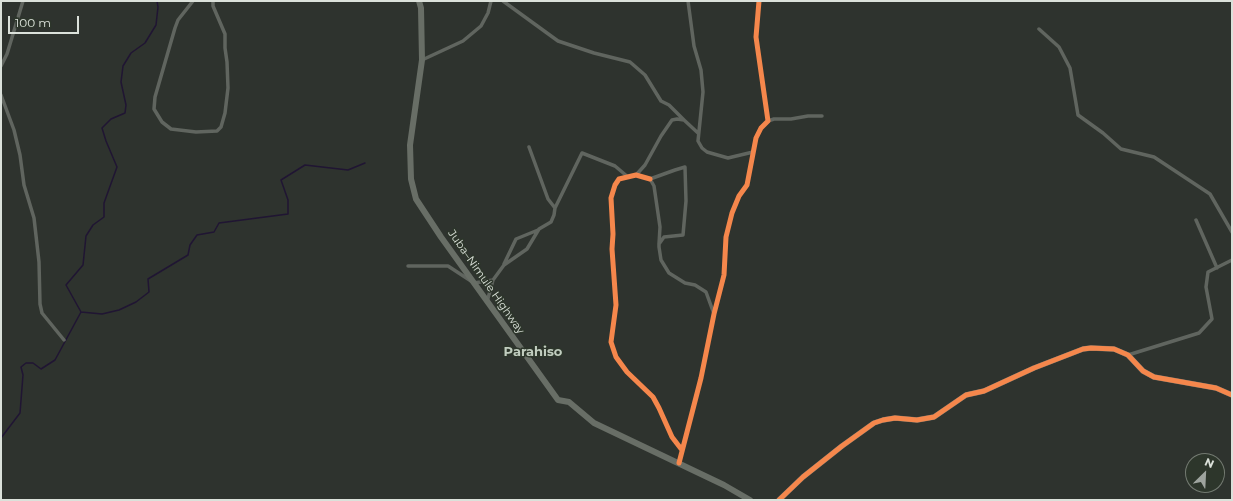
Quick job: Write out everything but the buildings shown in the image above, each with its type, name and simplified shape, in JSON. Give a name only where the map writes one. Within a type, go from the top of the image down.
[{"type":"main road","name":"Juba–Nimule Highway","points":[[419,1],[421,8],[422,60],[410,145],[410,164],[413,189],[416,199],[487,302],[558,400],[570,402],[594,423],[679,463],[750,500]]},
{"type":"street","points":[[1,66],[7,54],[23,1]]},
{"type":"street","points":[[192,1],[178,20],[175,28],[155,97],[154,109],[162,122],[171,129],[196,132],[217,130],[221,127],[225,113],[228,88],[225,34],[213,6],[213,1]]},
{"type":"street","points":[[422,60],[463,41],[481,26],[488,13],[491,1]]},
{"type":"street","points":[[503,1],[558,40],[594,53],[630,62],[645,75],[661,101],[669,105],[698,133]]},
{"type":"street","points":[[688,1],[694,46],[701,70],[703,92],[698,142],[707,152],[728,158],[753,152]]},
{"type":"street","points":[[759,1],[756,37],[768,121]]},
{"type":"street","points":[[1039,29],[1059,47],[1070,68],[1078,115],[1103,133],[1121,149],[1154,157],[1210,194],[1232,232]]},
{"type":"street","points":[[1,95],[14,130],[20,155],[24,185],[34,218],[39,296],[42,313],[64,340]]},
{"type":"street","points":[[679,463],[701,378],[714,314],[724,275],[726,237],[729,224],[739,196],[746,185],[756,138],[761,128],[768,121],[774,119],[822,116]]},
{"type":"street","points":[[682,450],[672,437],[653,398],[616,357],[611,342],[616,305],[612,249],[613,234],[611,198],[618,179],[636,174],[645,165],[661,136],[672,120],[684,120]]},
{"type":"street","points":[[530,147],[548,199],[555,208]]},
{"type":"street","points":[[487,302],[493,280],[504,265],[516,239],[551,222],[555,208],[582,153],[615,166],[628,177]]},
{"type":"street","points":[[636,174],[650,179],[685,167],[686,201],[683,235],[664,237],[659,244]]},
{"type":"street","points":[[650,179],[654,186],[660,227],[659,244],[661,260],[669,273],[686,283],[695,285],[706,292],[714,314]]},
{"type":"street","points":[[1196,220],[1216,268]]},
{"type":"street","points":[[504,265],[527,249],[539,229]]},
{"type":"street","points":[[1128,355],[1199,333],[1212,319],[1206,287],[1208,272],[1232,260]]},
{"type":"street","points":[[408,266],[448,266],[474,283],[493,280]]},
{"type":"street","points":[[779,500],[803,477],[874,423],[895,418],[917,420],[934,417],[966,395],[984,391],[1034,368],[1084,349],[1114,349],[1128,355],[1143,371],[1154,377],[1216,388],[1232,395]]},
{"type":"waterway","points":[[1,438],[20,413],[23,375],[21,367],[26,363],[33,363],[41,369],[55,360],[81,312],[66,285],[83,265],[86,236],[93,225],[104,217],[104,203],[117,167],[102,128],[111,119],[125,113],[126,105],[121,82],[123,66],[131,53],[145,43],[156,25],[158,7],[157,1]]},
{"type":"waterway","points":[[81,312],[102,314],[119,310],[136,302],[149,292],[148,279],[188,255],[190,245],[197,235],[214,232],[219,223],[288,214],[288,200],[281,180],[305,165],[348,170],[365,163]]},
{"type":"cycle path","points":[[679,463],[701,378],[714,314],[724,275],[726,237],[732,213],[739,196],[747,185],[756,138],[761,128],[768,121],[756,37],[759,1]]},
{"type":"cycle path","points":[[650,179],[636,175],[619,179],[615,185],[611,198],[613,234],[612,249],[616,305],[611,342],[616,357],[627,372],[653,397],[672,437],[682,450]]},
{"type":"cycle path","points":[[779,500],[803,477],[874,423],[895,418],[917,420],[934,417],[966,395],[984,391],[1034,368],[1083,349],[1114,349],[1128,355],[1143,371],[1154,377],[1216,388],[1232,395]]},
{"type":"district","name":"Parahiso","points":[[533,352]]}]
